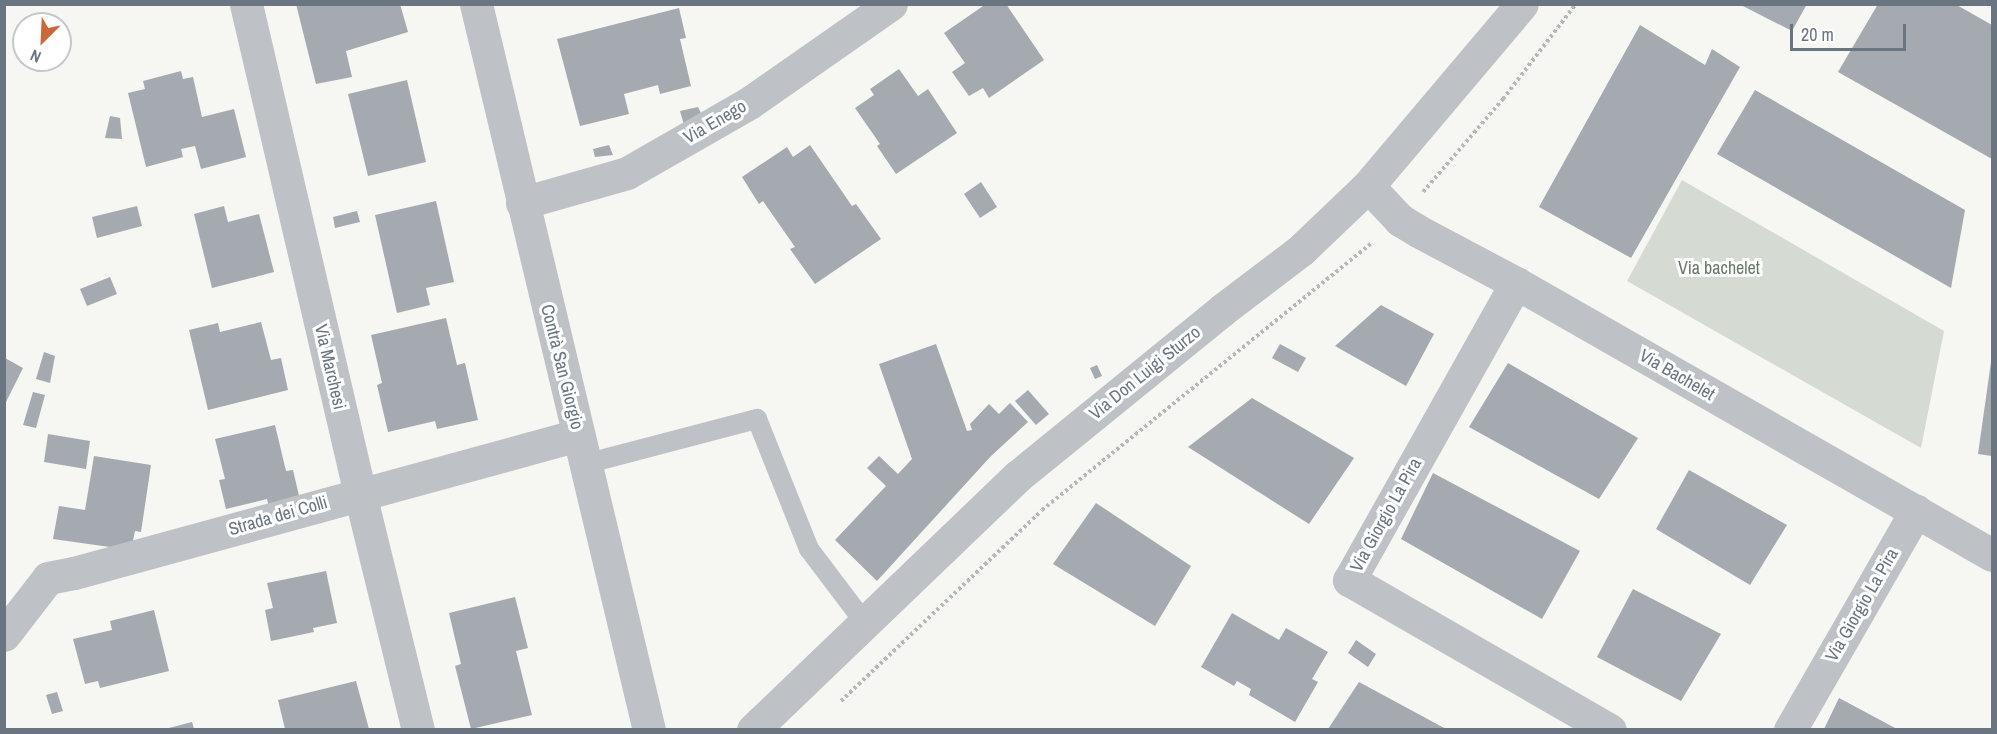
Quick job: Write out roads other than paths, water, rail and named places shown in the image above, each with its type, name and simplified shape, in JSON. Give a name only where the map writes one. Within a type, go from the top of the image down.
[{"type":"street","name":"Via Marchesi","points":[[246,4],[360,494],[418,729]]},
{"type":"street","name":"Contrà San Giorgio","points":[[476,4],[649,729]]},
{"type":"street","name":"Via Enego","points":[[522,203],[627,173],[749,102],[891,4]]},
{"type":"street","name":"Via Don Luigi Sturzo","points":[[753,729],[1018,476],[1222,310],[1301,250],[1368,186],[1522,4]]},
{"type":"street","name":"Via Bachelet","points":[[1368,186],[1400,220],[1516,283],[1992,555]]},
{"type":"street","name":"Via Giorgio La Pira","points":[[1516,283],[1349,580],[1610,729]]},
{"type":"street","name":"Strada dei Colli","points":[[4,635],[48,578],[74,573],[360,494],[581,449]]},
{"type":"street","name":"Via Giorgio La Pira","points":[[1790,729],[1916,511]]},
{"type":"lane","points":[[581,449],[757,419],[809,549],[865,623]]},
{"type":"park label","name":"Via bachelet","points":[[1719,268]]}]
